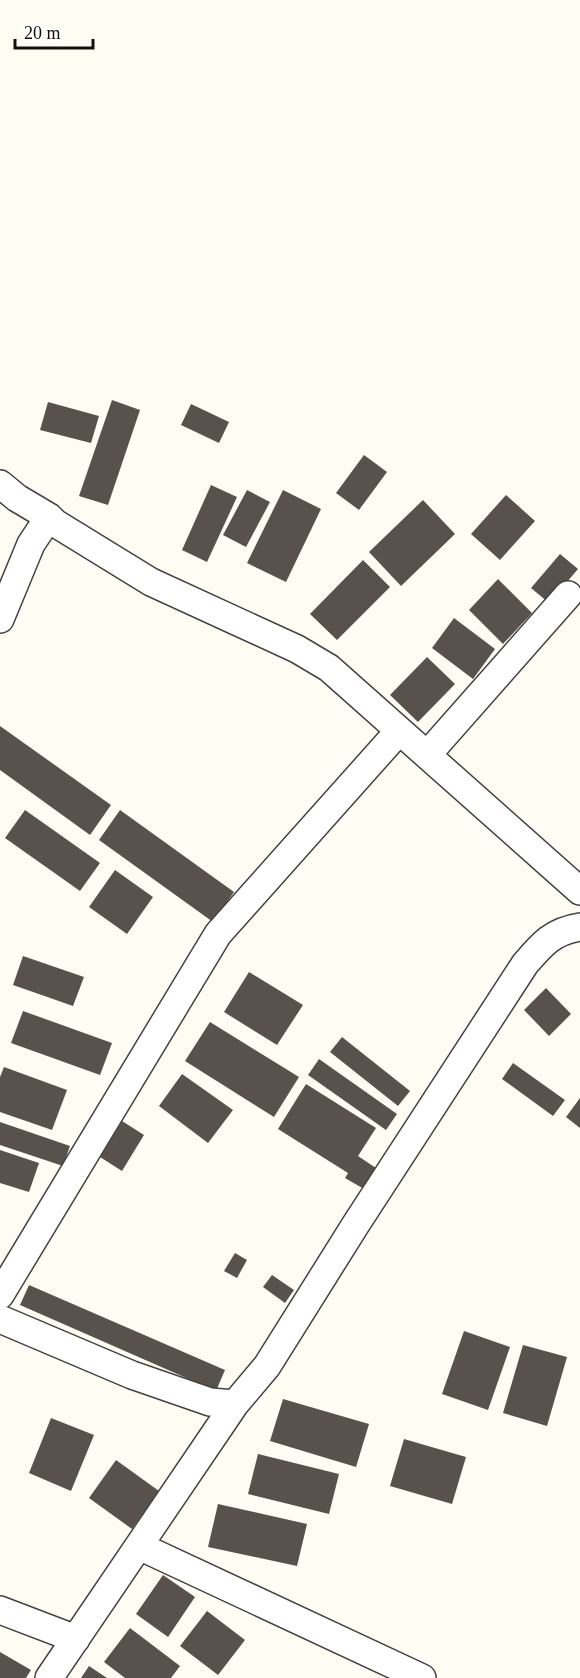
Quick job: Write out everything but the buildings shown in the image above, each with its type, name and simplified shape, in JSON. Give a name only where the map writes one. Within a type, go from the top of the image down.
[{"type":"street","points":[[0,484],[55,523],[151,582],[297,649],[328,668],[580,891]]},
{"type":"street","points":[[0,619],[31,544],[49,517]]},
{"type":"street","points":[[427,755],[568,595]]},
{"type":"street","points":[[0,1295],[218,934],[399,731]]},
{"type":"street","points":[[49,1678],[235,1404],[267,1366],[525,964],[543,943],[563,929],[580,927]]},
{"type":"street","points":[[0,1319],[132,1376],[210,1402],[235,1404]]},
{"type":"street","points":[[139,1546],[422,1678]]},
{"type":"street","points":[[0,1610],[76,1639]]}]
